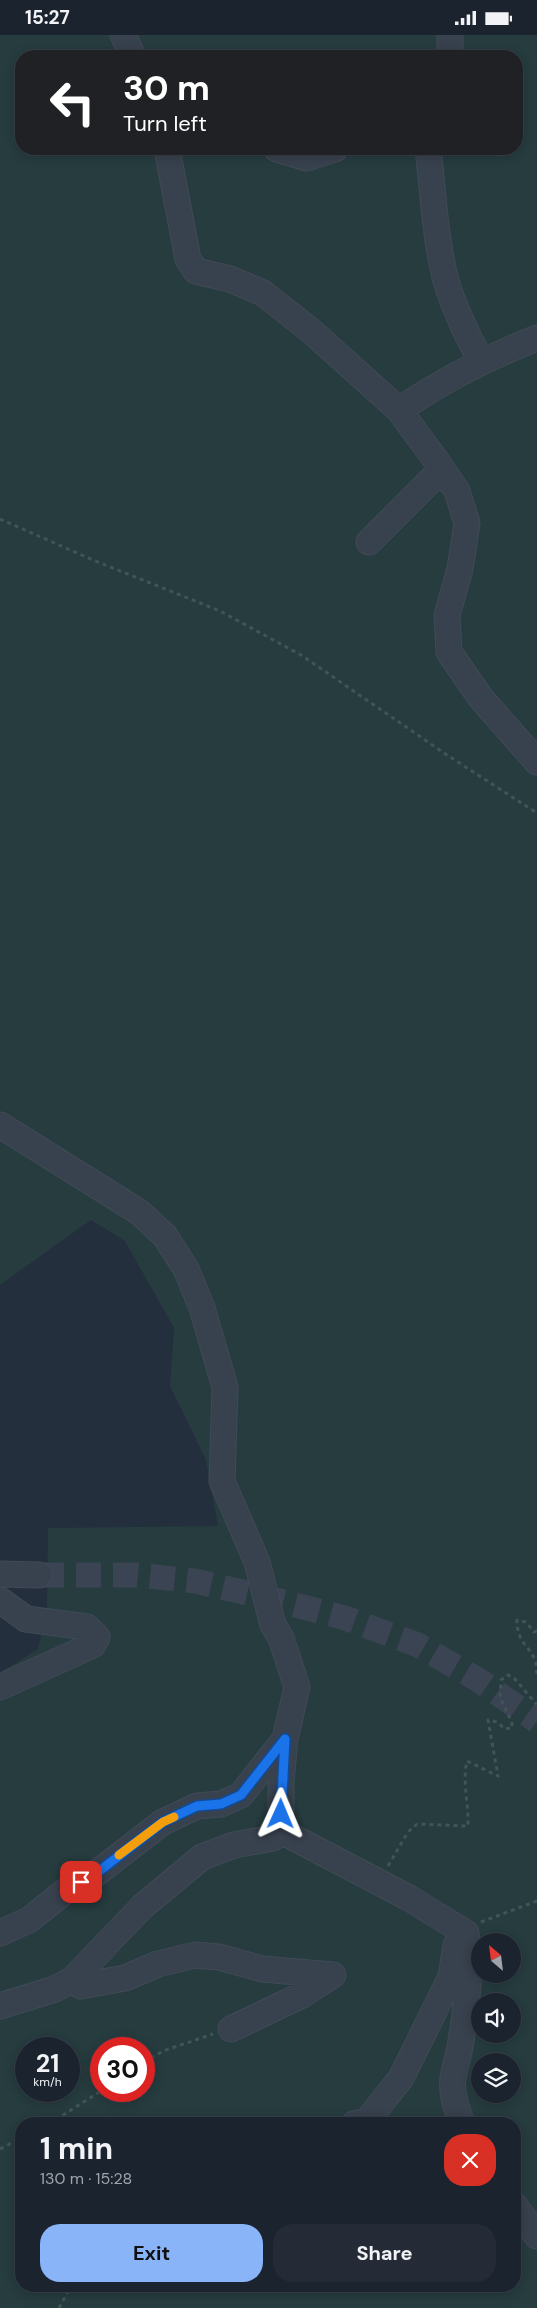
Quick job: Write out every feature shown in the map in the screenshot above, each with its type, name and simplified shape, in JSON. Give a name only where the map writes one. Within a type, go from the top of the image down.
[{"type":"street","points":[[123,35],[130,50]]},
{"type":"street","points":[[450,35],[450,50]]},
{"type":"street","points":[[168,155],[188,259],[196,271],[230,279],[263,293],[310,330],[399,410],[457,491],[468,523],[460,569],[447,615],[449,652],[480,697],[537,762]]},
{"type":"street","points":[[296,155],[306,158],[316,155]]},
{"type":"street","points":[[429,155],[445,277],[469,339],[481,361]]},
{"type":"street","points":[[399,410],[438,383],[481,361],[537,338]]},
{"type":"street","points":[[369,542],[442,469]]},
{"type":"street","points":[[0,1125],[139,1212],[166,1236],[186,1269],[202,1308],[226,1387],[222,1481],[257,1562],[273,1625],[281,1638],[297,1687],[285,1739],[281,1831],[273,1838],[234,1845],[202,1857],[143,1906],[73,1979],[55,1989],[0,2006]]},
{"type":"street","points":[[2,1573],[39,1575]]},
{"type":"street","points":[[0,1601],[26,1619],[87,1627],[97,1637],[93,1645],[0,1687]]},
{"type":"street","points":[[0,1933],[29,1920],[64,1892],[98,1872],[163,1822],[197,1806],[221,1804],[241,1795],[285,1739]]},
{"type":"street","points":[[281,1831],[409,1898],[466,1933],[470,1956],[459,2051],[453,2079],[455,2104],[460,2117]]},
{"type":"street","points":[[370,2117],[401,2078],[451,1977],[458,1928]]},
{"type":"street","points":[[73,1979],[81,1987],[125,1978],[158,1964],[195,1955],[220,1957],[262,1969],[333,1975],[302,1995],[231,2029]]},
{"type":"street","points":[[521,2214],[537,2236]]},
{"type":"path","points":[[0,519],[93,560],[220,611],[301,655],[447,755],[537,813]]},
{"type":"path","points":[[537,1631],[534,1632],[526,1622],[518,1620],[517,1630],[524,1646],[535,1660],[537,1674]]},
{"type":"path","points":[[376,1881],[390,1864],[408,1832],[417,1824],[468,1826],[469,1809],[465,1771],[466,1761],[498,1776],[488,1720],[497,1722],[505,1729],[512,1728],[512,1723],[500,1697],[501,1680],[508,1675],[515,1679],[537,1705]]},
{"type":"path","points":[[458,1928],[490,1919],[537,1901]]},
{"type":"path","points":[[155,2056],[163,2051],[231,2029]]},
{"type":"path","points":[[60,2117],[90,2098]]},
{"type":"path","points":[[0,2149],[15,2141]]},
{"type":"path","points":[[59,2308],[68,2292]]},
{"type":"green space","points":[[0,35],[537,35],[537,2308],[0,2308],[0,1673],[38,1649],[47,1609],[48,1528],[218,1526],[206,1460],[170,1386],[174,1328],[125,1241],[91,1220],[0,1285]]},
{"type":"tunnel","points":[[39,1575],[137,1575],[195,1581],[345,1618],[418,1645],[480,1681],[537,1721]]},
{"type":"slow traffic","points":[[119,1855],[163,1822],[174,1817]]},
{"type":"route","points":[[81,1882],[98,1872],[163,1822],[197,1806],[221,1804],[241,1795],[285,1739],[281,1814]]}]
